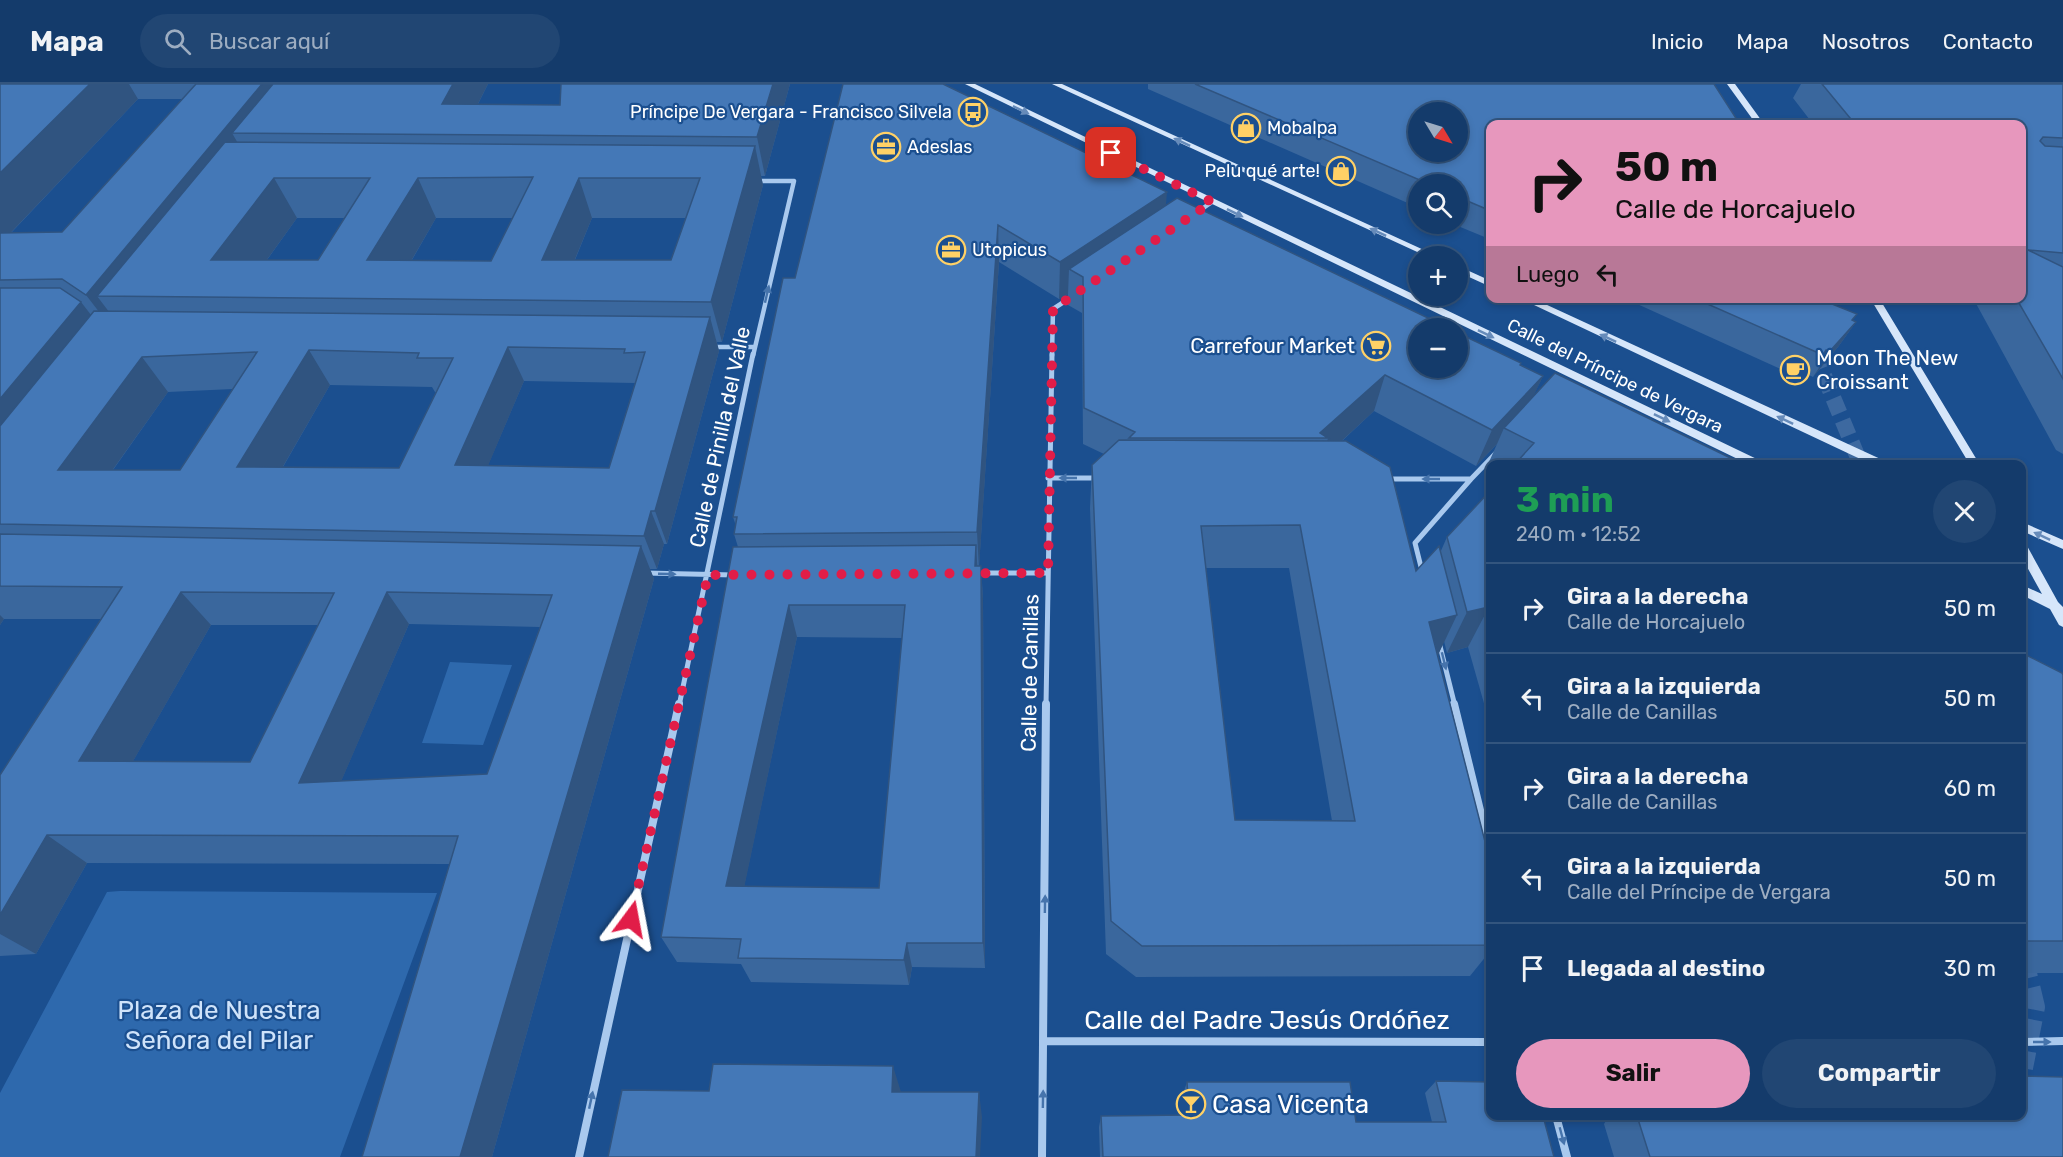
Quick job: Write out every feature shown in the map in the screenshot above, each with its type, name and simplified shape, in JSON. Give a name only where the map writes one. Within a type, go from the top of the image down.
[{"type":"main road","name":"Calle del Príncipe de Vergara","points":[[969,84],[1749,460]]},
{"type":"main road","points":[[1056,84],[1410,246]]},
{"type":"main road","points":[[1731,84],[1757,120]]},
{"type":"main road","points":[[1468,274],[1486,282]]},
{"type":"main road","name":"Calle del Príncipe de Vergara","points":[[1534,303],[1872,460]]},
{"type":"main road","points":[[1877,303],[1972,460]]},
{"type":"main road","points":[[2026,528],[2063,545]]},
{"type":"main road","points":[[2026,554],[2059,608],[2063,622]]},
{"type":"main road","points":[[2026,593],[2059,608]]},
{"type":"street","name":"Calle de Pinilla del Valle","points":[[579,1157],[708,575],[755,347],[794,182],[746,181]]},
{"type":"street","points":[[1192,215],[1212,202]]},
{"type":"street","name":"Calle de Canillas","points":[[1042,1157],[1048,478],[1053,309],[1080,291]]},
{"type":"street","points":[[706,347],[755,347]]},
{"type":"street","points":[[1561,382],[1569,373]]},
{"type":"street","points":[[1489,460],[1500,448]]},
{"type":"street","points":[[1424,578],[1415,543],[1486,463]]},
{"type":"street","points":[[1048,478],[1107,478]]},
{"type":"street","points":[[1377,479],[1471,479]]},
{"type":"street","points":[[637,573],[742,575]]},
{"type":"street","points":[[965,573],[1048,573]]},
{"type":"street","points":[[1438,636],[1486,834]]},
{"type":"street","name":"Calle del Padre Jesús Ordóñez","points":[[1043,1041],[1486,1042]]},
{"type":"street","points":[[2026,1041],[2063,1041]]},
{"type":"street","points":[[1557,1120],[1567,1157]]},
{"type":"green space","points":[[450,662],[512,665],[483,745],[422,743]]},
{"type":"green space","name":"Plaza de Nuestra Señora del Pilar","points":[[107,892],[437,893],[340,1157],[0,1157],[0,1093]]},
{"type":"building","points":[[0,84],[90,84],[0,173]]},
{"type":"building","points":[[196,84],[262,84],[86,295],[62,279],[0,280],[0,233],[62,232]]},
{"type":"building","points":[[273,84],[453,84],[442,104],[560,105],[561,84],[773,84],[757,137],[232,133]]},
{"type":"building","points":[[843,84],[943,84],[1167,192],[1060,262],[998,225],[977,532],[734,534],[737,517],[733,517],[783,278],[795,278]]},
{"type":"building","points":[[1195,84],[1714,84],[1737,120],[1486,120],[1486,209],[1468,201],[1468,174],[1408,175]]},
{"type":"building","points":[[1822,84],[2063,84],[2063,138],[2043,137],[2040,141],[2045,146],[2063,147],[2063,253],[2028,250],[2063,267],[2063,379],[2019,303],[2026,303],[2026,120],[1852,120]]},
{"type":"building","points":[[225,142],[755,146],[711,302],[97,296]],"holes":[[[533,177],[491,261],[367,260],[418,178]],[[274,178],[370,178],[318,260],[211,260]],[[579,178],[700,178],[671,260],[542,260]]]},
{"type":"building","points":[[1177,198],[1428,318],[1408,318],[1408,378],[1468,378],[1468,338],[1543,376],[1492,430],[1385,375],[1320,433],[1328,438],[1129,438],[1135,432],[1084,408],[1083,277],[1069,269]]},
{"type":"building","points":[[0,288],[60,288],[81,302],[0,399]]},
{"type":"building","points":[[1705,303],[1830,303],[1857,314],[1852,320],[1856,322],[1830,351],[1826,350],[1823,355]]},
{"type":"building","points":[[94,311],[710,317],[655,511],[651,511],[644,536],[0,524],[0,426]],"holes":[[[508,347],[625,349],[624,353],[645,352],[609,468],[455,465]],[[309,350],[419,353],[417,358],[453,358],[399,468],[237,467]],[[257,352],[180,470],[58,470],[142,357]]]},
{"type":"building","points":[[1555,373],[1735,460],[1519,460],[1534,443],[1504,428]]},
{"type":"building","points":[[1119,440],[1346,441],[1390,467],[1416,571],[1439,546],[1457,615],[1429,622],[1486,845],[1486,945],[1142,946],[1111,921],[1092,465]],"holes":[[[1300,525],[1355,821],[1235,820],[1201,526]]]},
{"type":"building","points":[[1486,495],[1486,608],[1467,612],[1447,537]]},
{"type":"building","points":[[0,534],[641,546],[460,1157],[362,1157],[458,836],[47,835],[0,915],[0,775],[122,587],[0,586]],"holes":[[[181,592],[334,593],[250,762],[79,761]],[[387,592],[552,595],[487,774],[299,783]]]},
{"type":"building","points":[[976,545],[975,566],[981,566],[983,943],[907,943],[904,960],[738,958],[741,939],[661,937],[733,547]],"holes":[[[789,605],[905,605],[879,888],[726,886]]]},
{"type":"building","points":[[2026,655],[2063,675],[2063,941],[2026,941]]},
{"type":"building","points":[[713,1064],[893,1066],[892,1092],[979,1092],[976,1157],[608,1157],[622,1090],[709,1091]]},
{"type":"building","points":[[2026,1076],[2063,1077],[2063,1157],[1650,1157],[1638,1120],[2026,1120]]},
{"type":"building","points":[[1436,1081],[1486,1082],[1486,1120],[1544,1120],[1554,1157],[1103,1157],[1101,1116],[1189,1115],[1187,1082],[1350,1082],[1356,1122],[1446,1122]]},
{"type":"tunnel","points":[[1812,347],[1816,356]]},
{"type":"tunnel","points":[[1815,354],[1859,460]]},
{"type":"tunnel","points":[[2026,974],[2034,1007],[2026,1048]]},
{"type":"place","name":"Príncipe De Vergara - Francisco Silvela","points":[[973,112]]},
{"type":"place","name":"Mobalpa","points":[[1246,128]]},
{"type":"place","name":"Adeslas","points":[[886,147]]},
{"type":"place","name":"Pelu qué arte!","points":[[1341,171]]},
{"type":"place","name":"Utopicus","points":[[951,250]]},
{"type":"place","name":"Carrefour Market","points":[[1376,346]]},
{"type":"place","name":"Moon The New Croissant","points":[[1795,370]]},
{"type":"place","name":"Casa Vicenta","points":[[1191,1104]]},
{"type":"route","points":[[631,919],[708,575],[1048,573],[1053,309],[1212,202],[1111,153]]}]
